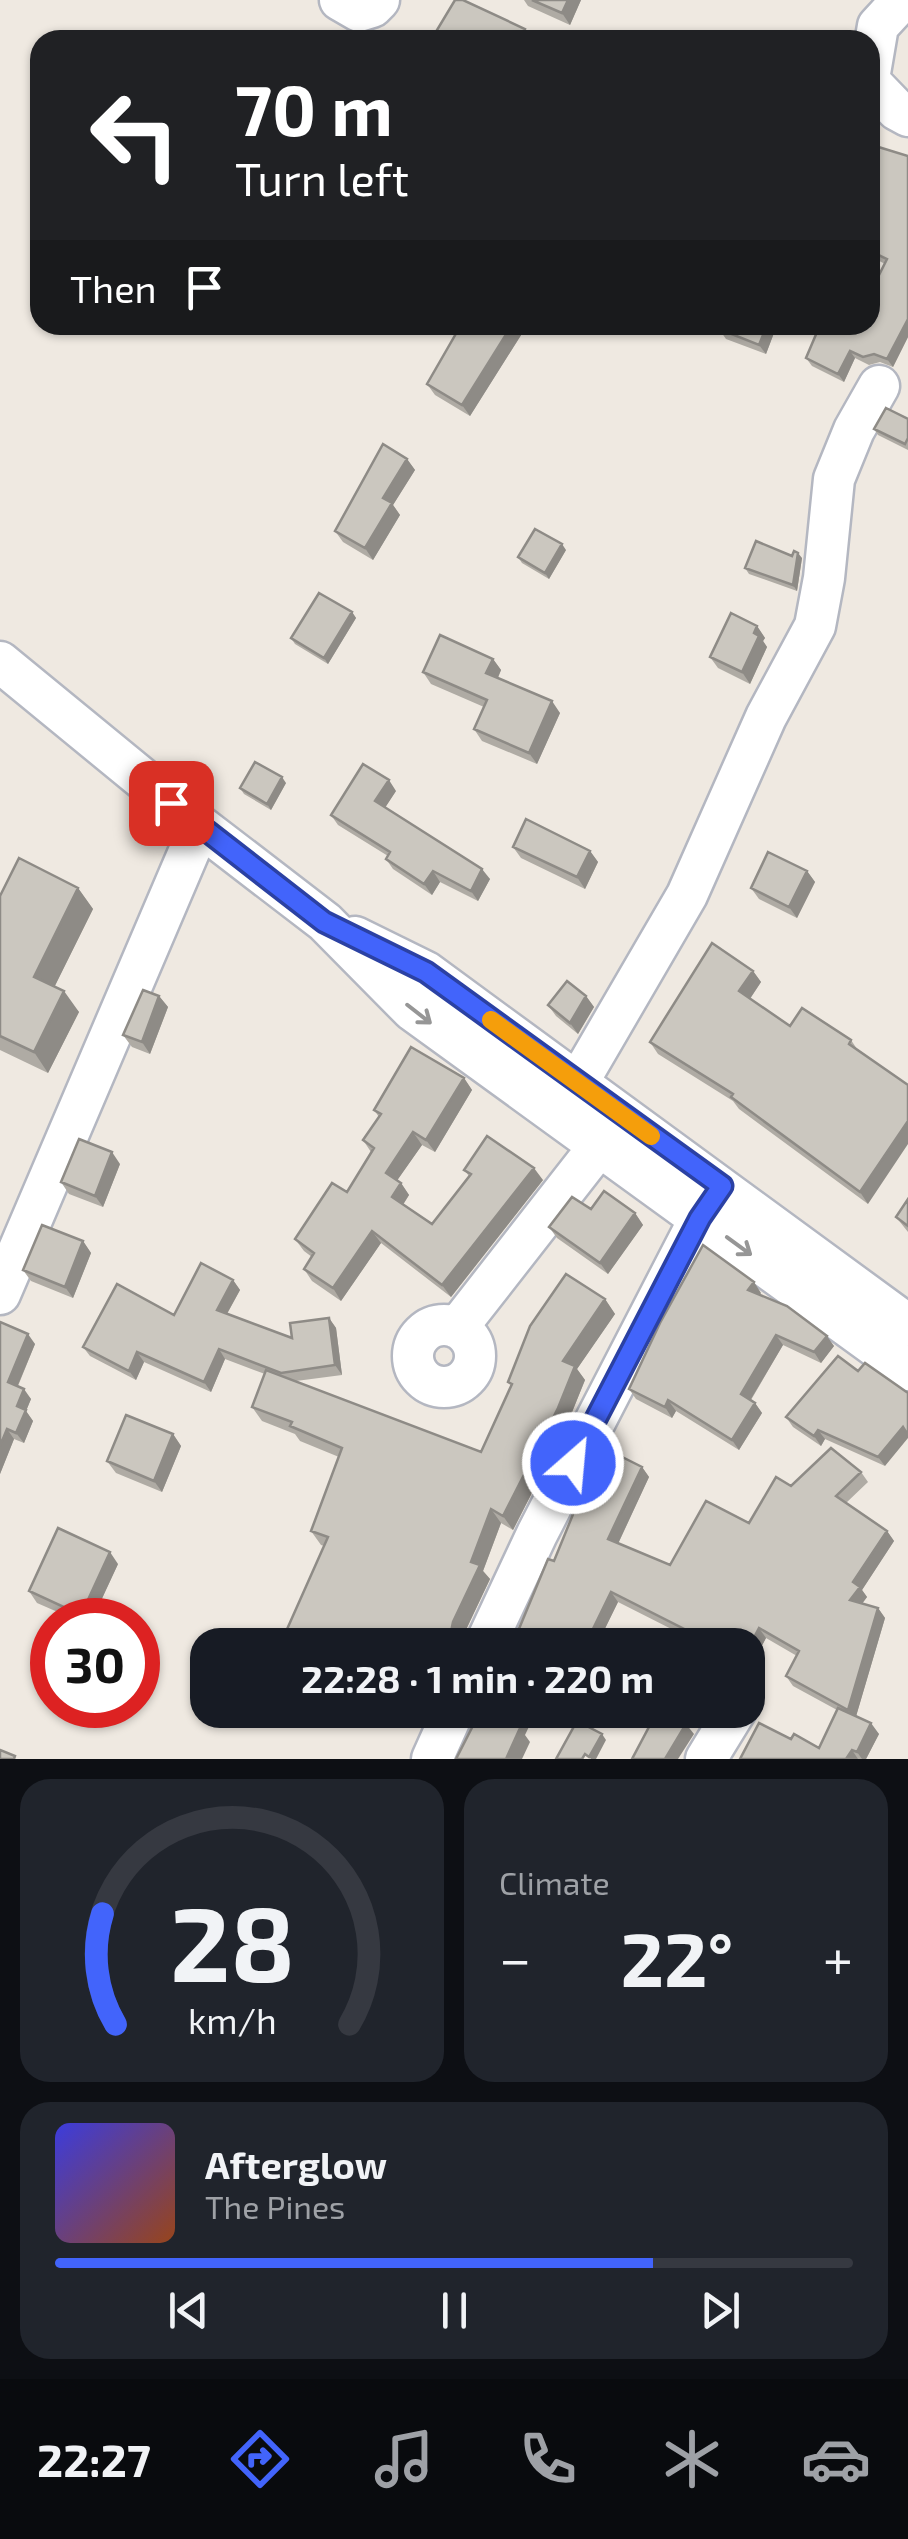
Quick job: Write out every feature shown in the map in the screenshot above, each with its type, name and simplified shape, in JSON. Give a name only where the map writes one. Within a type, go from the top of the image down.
[{"type":"street","points":[[340,0],[359,11],[372,7],[378,0]]},
{"type":"street","points":[[877,30],[902,0]]},
{"type":"street","points":[[880,92],[908,116]]},
{"type":"street","points":[[577,1084],[687,895],[766,717],[815,626],[834,479],[854,430],[879,386]]},
{"type":"street","points":[[0,662],[324,922],[412,1010],[600,1145],[711,1202],[908,1325]]},
{"type":"street","points":[[0,1294],[200,826]]},
{"type":"street","points":[[324,922],[426,972],[577,1084],[908,1370]]},
{"type":"street","points":[[457,1328],[600,1145]]},
{"type":"street","points":[[493,1628],[537,1534],[711,1202]]},
{"type":"street","points":[[432,1759],[446,1728]]},
{"type":"street","points":[[706,1759],[725,1728]]},
{"type":"building","points":[[455,0],[463,0],[525,29],[525,30],[437,30]]},
{"type":"building","points":[[532,0],[568,0],[562,13]]},
{"type":"building","points":[[880,147],[908,156],[908,319],[887,359],[874,354],[863,357],[850,351],[838,374],[806,358],[816,335],[880,335],[880,273],[887,259],[880,256]]},
{"type":"building","points":[[455,335],[506,335],[462,405],[427,384]]},
{"type":"building","points":[[734,335],[763,335],[759,345]]},
{"type":"building","points":[[886,408],[908,419],[905,444],[874,429]]},
{"type":"building","points":[[383,444],[407,459],[383,498],[392,503],[365,548],[335,531]]},
{"type":"building","points":[[535,529],[562,544],[545,573],[518,557]]},
{"type":"building","points":[[756,541],[792,556],[794,551],[798,553],[793,585],[745,568]]},
{"type":"building","points":[[319,593],[352,612],[324,658],[291,638]]},
{"type":"building","points":[[731,613],[757,626],[754,633],[759,636],[742,672],[710,657]]},
{"type":"building","points":[[440,635],[493,659],[486,673],[552,701],[529,753],[474,729],[487,700],[423,672]]},
{"type":"building","points":[[255,762],[282,777],[267,804],[240,788]]},
{"type":"building","points":[[363,764],[389,780],[375,801],[482,869],[471,891],[433,871],[424,884],[386,859],[390,852],[331,815]]},
{"type":"building","points":[[526,819],[590,851],[577,877],[513,847]]},
{"type":"building","points":[[768,852],[807,871],[789,907],[751,888]]},
{"type":"building","points":[[19,858],[78,888],[34,977],[64,991],[34,1052],[0,1036],[0,896]]},
{"type":"building","points":[[712,943],[753,971],[739,991],[790,1026],[802,1008],[908,1085],[908,1121],[860,1192],[731,1097],[733,1094],[650,1042]]},
{"type":"building","points":[[567,981],[586,996],[570,1023],[548,1005]]},
{"type":"building","points":[[143,990],[159,996],[142,1042],[123,1035]]},
{"type":"building","points":[[411,1047],[464,1078],[426,1140],[413,1132],[386,1173],[401,1183],[392,1197],[432,1224],[471,1174],[464,1170],[487,1136],[534,1168],[442,1285],[372,1231],[333,1288],[304,1269],[314,1253],[295,1239],[332,1183],[347,1192],[374,1148],[363,1140],[381,1114],[374,1110]]},
{"type":"building","points":[[79,1139],[112,1152],[95,1196],[61,1182]]},
{"type":"building","points":[[604,1191],[635,1213],[600,1263],[549,1227],[572,1197],[591,1209]]},
{"type":"building","points":[[908,1199],[908,1226],[896,1217]]},
{"type":"building","points":[[42,1225],[83,1241],[65,1287],[23,1270]]},
{"type":"building","points":[[703,1245],[754,1282],[748,1290],[787,1306],[827,1336],[814,1352],[776,1335],[741,1394],[755,1403],[732,1440],[668,1400],[665,1407],[629,1389]]},
{"type":"building","points":[[201,1263],[233,1280],[217,1310],[292,1338],[290,1323],[329,1318],[335,1365],[281,1373],[219,1349],[204,1382],[137,1352],[129,1371],[83,1347],[117,1284],[174,1315]]},
{"type":"building","points":[[566,1274],[605,1299],[563,1361],[575,1366],[503,1516],[491,1509],[471,1562],[480,1565],[452,1628],[288,1628],[328,1537],[311,1531],[342,1448],[252,1407],[266,1370],[481,1452],[512,1384],[508,1382],[530,1326]]},
{"type":"building","points":[[0,1322],[28,1334],[8,1382],[24,1389],[17,1406],[26,1410],[16,1433],[7,1429],[0,1446]]},
{"type":"building","points":[[838,1356],[858,1371],[865,1363],[908,1393],[908,1435],[903,1427],[878,1457],[818,1430],[814,1436],[786,1417]]},
{"type":"building","points":[[126,1415],[173,1434],[154,1481],[107,1461]]},
{"type":"building","points":[[831,1448],[861,1472],[836,1496],[887,1531],[853,1582],[860,1587],[850,1600],[878,1608],[848,1710],[786,1676],[799,1651],[765,1628],[682,1628],[611,1592],[593,1628],[519,1628],[548,1559],[554,1561],[576,1507],[579,1508],[608,1450],[642,1467],[608,1539],[670,1565],[706,1501],[749,1523],[776,1477],[791,1486]]},
{"type":"building","points":[[58,1528],[110,1552],[89,1598],[44,1598],[29,1591]]},
{"type":"building","points":[[838,1708],[871,1723],[857,1752],[852,1750],[846,1759],[740,1759],[756,1728],[765,1726],[791,1739],[794,1734],[819,1748]]},
{"type":"building","points":[[472,1728],[520,1728],[506,1759],[456,1759]]},
{"type":"building","points":[[573,1728],[590,1728],[602,1734],[589,1757],[585,1754],[582,1759],[556,1759]]},
{"type":"building","points":[[648,1728],[684,1728],[665,1759],[632,1759]]},
{"type":"building","points":[[0,1750],[15,1756],[14,1759],[0,1759]]},
{"type":"slow traffic","points":[[491,1020],[651,1136]]},
{"type":"route","points":[[171,803],[324,922],[426,972],[722,1186],[700,1218],[573,1463]]}]
